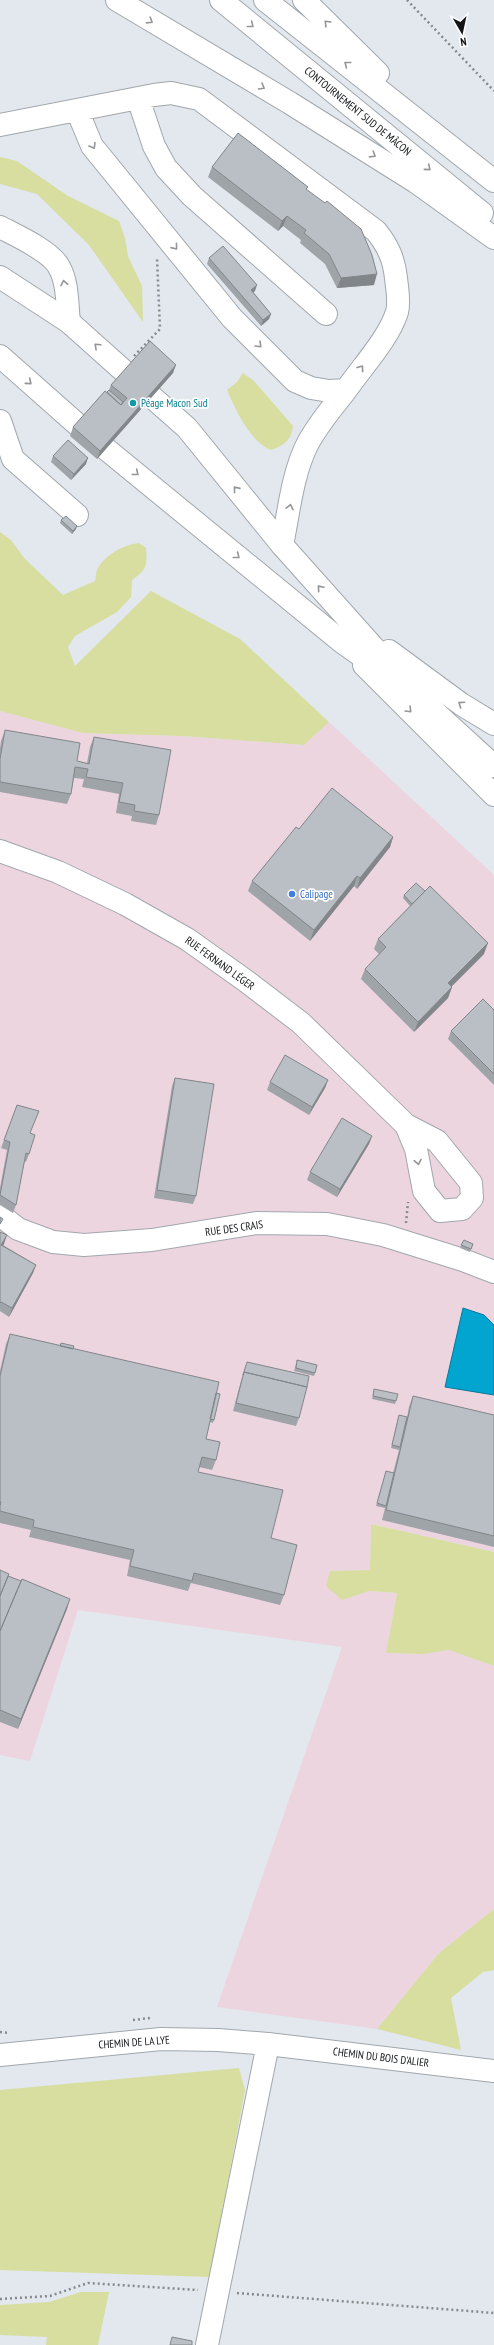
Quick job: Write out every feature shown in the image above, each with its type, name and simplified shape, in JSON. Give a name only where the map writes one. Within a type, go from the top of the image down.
[{"type":"main road","points":[[117,0],[290,103],[410,178],[494,238]]},
{"type":"main road","name":"CONTOURNEMENT SUD DE MÂCON","points":[[221,0],[494,223]]},
{"type":"main road","points":[[266,0],[494,180]]},
{"type":"main road","points":[[304,0],[466,158]]},
{"type":"main road","points":[[0,125],[171,93],[199,99],[376,231],[386,243],[392,256],[396,271],[397,311],[390,328],[308,443],[297,468],[282,545]]},
{"type":"main road","points":[[138,98],[154,146],[166,168],[192,196],[326,314]]},
{"type":"main road","points":[[77,110],[92,146],[162,230],[232,318],[295,381],[311,388],[329,391],[346,390]]},
{"type":"main road","points":[[0,227],[52,258],[59,266],[65,282],[69,322]]},
{"type":"main road","points":[[0,276],[69,322],[124,371]]},
{"type":"main road","points":[[3,365],[79,426]]},
{"type":"main road","points":[[152,397],[187,428],[282,545],[416,695],[494,766]]},
{"type":"main road","points":[[0,421],[9,451],[16,463],[77,515]]},
{"type":"main road","points":[[106,449],[342,642],[416,695]]},
{"type":"main road","points":[[346,617],[461,704],[494,724]]},
{"type":"main road","points":[[342,642],[494,795]]},
{"type":"main road","name":"RUE FERNAND LÉGER","points":[[0,851],[58,872],[119,901],[187,939],[301,1023],[376,1105],[406,1125]]},
{"type":"main road","name":"RUE DES CRAIS","points":[[0,1215],[18,1229],[53,1242],[84,1245],[152,1240],[256,1223],[327,1224],[403,1242],[494,1272]]},
{"type":"main road","name":"CHEMIN DE LA LYE","points":[[0,2055],[161,2039],[268,2044]]},
{"type":"main road","points":[[207,2345],[268,2044]]},
{"type":"main road","name":"CHEMIN DU BOIS D'ALIER","points":[[268,2044],[494,2071]]},
{"type":"path","points":[[407,0],[494,91]]},
{"type":"path","points":[[124,371],[160,329],[156,243],[162,230]]},
{"type":"path","points":[[403,1242],[409,1198]]},
{"type":"path","points":[[0,2299],[50,2296],[88,2283],[219,2291],[494,2314]]},
{"type":"shaded area","points":[[0,711],[83,733],[182,736],[304,745],[329,722],[494,875],[494,1552],[371,1524],[370,1570],[330,1571],[342,1600],[369,1591],[397,1593],[386,1653],[424,1654],[449,1650],[494,1666],[494,1909],[439,1953],[377,2029],[217,2007],[342,1647],[78,1610],[30,1761],[0,1755]]},
{"type":"green space","points":[[0,157],[17,161],[68,196],[119,221],[125,238],[128,256],[142,286],[143,322],[89,245],[37,194],[0,184]]},
{"type":"green space","points":[[243,373],[254,381],[293,426],[289,439],[280,446],[271,450],[264,446],[250,433],[234,406],[227,390],[237,382]]},
{"type":"green space","points":[[0,532],[11,540],[25,559],[63,595],[95,581],[97,569],[101,563],[116,551],[139,543],[146,548],[146,564],[141,573],[132,580],[131,597],[117,612],[75,636],[68,647],[75,666],[151,591],[240,639],[329,722],[304,745],[182,736],[83,733],[0,711]]},
{"type":"green space","points":[[371,1524],[494,1552],[494,1666],[449,1650],[424,1654],[386,1653],[397,1593],[369,1591],[342,1600],[326,1586],[330,1571],[370,1570]]},
{"type":"green space","points":[[494,1909],[494,1970],[483,1972],[451,1998],[461,2050],[377,2029],[439,1953]]},
{"type":"green space","points":[[239,2068],[245,2090],[210,2277],[0,2270],[0,2090]]},
{"type":"green space","points":[[81,2292],[109,2292],[98,2345],[46,2345],[47,2337],[0,2335],[0,2305],[49,2302]]},
{"type":"water","points":[[463,1308],[484,1315],[494,1325],[494,1395],[445,1387]]},
{"type":"building","points":[[238,133],[308,187],[306,189],[325,203],[327,201],[361,229],[372,255],[377,274],[341,278],[329,254],[304,233],[306,230],[287,216],[282,221],[212,167]]},
{"type":"building","points":[[223,246],[257,285],[251,290],[271,314],[263,320],[209,258]]},
{"type":"building","name":"Péage Macon Sud","points":[[150,341],[176,365],[100,451],[73,427],[105,391],[121,405],[127,398],[111,385]]},
{"type":"building","points":[[109,390],[123,402],[121,405],[107,392]]},
{"type":"building","points":[[68,440],[88,458],[74,474],[53,456]]},
{"type":"building","points":[[66,516],[77,526],[73,531],[61,520]]},
{"type":"building","points":[[5,730],[80,743],[77,761],[89,764],[94,737],[171,750],[159,815],[134,811],[135,805],[119,802],[123,783],[86,777],[88,769],[75,767],[71,794],[0,782],[0,759]]},
{"type":"building","points":[[332,788],[393,837],[360,878],[357,876],[314,930],[252,881],[296,827],[299,829]]},
{"type":"building","points":[[416,883],[425,891],[412,904],[404,895]]},
{"type":"building","points":[[430,886],[488,943],[448,983],[452,987],[418,1022],[365,969],[386,947],[378,939]]},
{"type":"building","points":[[483,999],[494,1010],[494,1074],[451,1031]]},
{"type":"building","points":[[285,1055],[328,1080],[312,1107],[270,1082]]},
{"type":"building","points":[[175,1078],[214,1084],[196,1196],[157,1190]]},
{"type":"building","points":[[17,1105],[39,1111],[30,1133],[35,1135],[29,1154],[26,1153],[16,1205],[0,1195],[10,1142],[4,1140]]},
{"type":"building","points":[[342,1118],[372,1136],[340,1189],[310,1172]]},
{"type":"building","points":[[0,1217],[3,1219],[0,1224]]},
{"type":"building","points":[[0,1232],[7,1235],[1,1245],[36,1265],[12,1308],[1,1302],[0,1303]]},
{"type":"building","points":[[464,1240],[473,1244],[471,1249],[461,1245]]},
{"type":"building","points":[[10,1334],[219,1382],[206,1439],[220,1442],[216,1460],[202,1457],[198,1472],[283,1490],[271,1538],[297,1545],[284,1595],[194,1573],[192,1581],[130,1566],[134,1550],[33,1527],[34,1520],[0,1511],[0,1376]]},
{"type":"building","points":[[61,1343],[74,1346],[73,1349],[60,1346]]},
{"type":"building","points":[[297,1360],[317,1365],[315,1373],[296,1368]]},
{"type":"building","points":[[247,1362],[309,1376],[307,1387],[244,1372],[243,1375]]},
{"type":"building","points":[[244,1372],[307,1387],[299,1418],[236,1403]]},
{"type":"building","points":[[374,1389],[398,1394],[396,1401],[373,1396]]},
{"type":"building","points":[[216,1393],[220,1394],[214,1420],[210,1419]]},
{"type":"building","points":[[413,1396],[494,1415],[494,1536],[386,1510]]},
{"type":"building","points":[[399,1415],[407,1417],[400,1447],[392,1445]]},
{"type":"building","points":[[386,1471],[394,1473],[386,1506],[377,1503]]},
{"type":"building","points":[[0,1570],[9,1574],[0,1596]]},
{"type":"building","points":[[8,1576],[21,1581],[0,1631],[0,1596]]},
{"type":"building","points":[[22,1579],[70,1599],[21,1719],[0,1710],[0,1631]]},
{"type":"building","points":[[172,2337],[192,2341],[192,2345],[170,2345]]},
{"type":"place","name":"Péage Macon Sud","points":[[133,403]]},
{"type":"place","name":"Calipage","points":[[292,894]]}]
